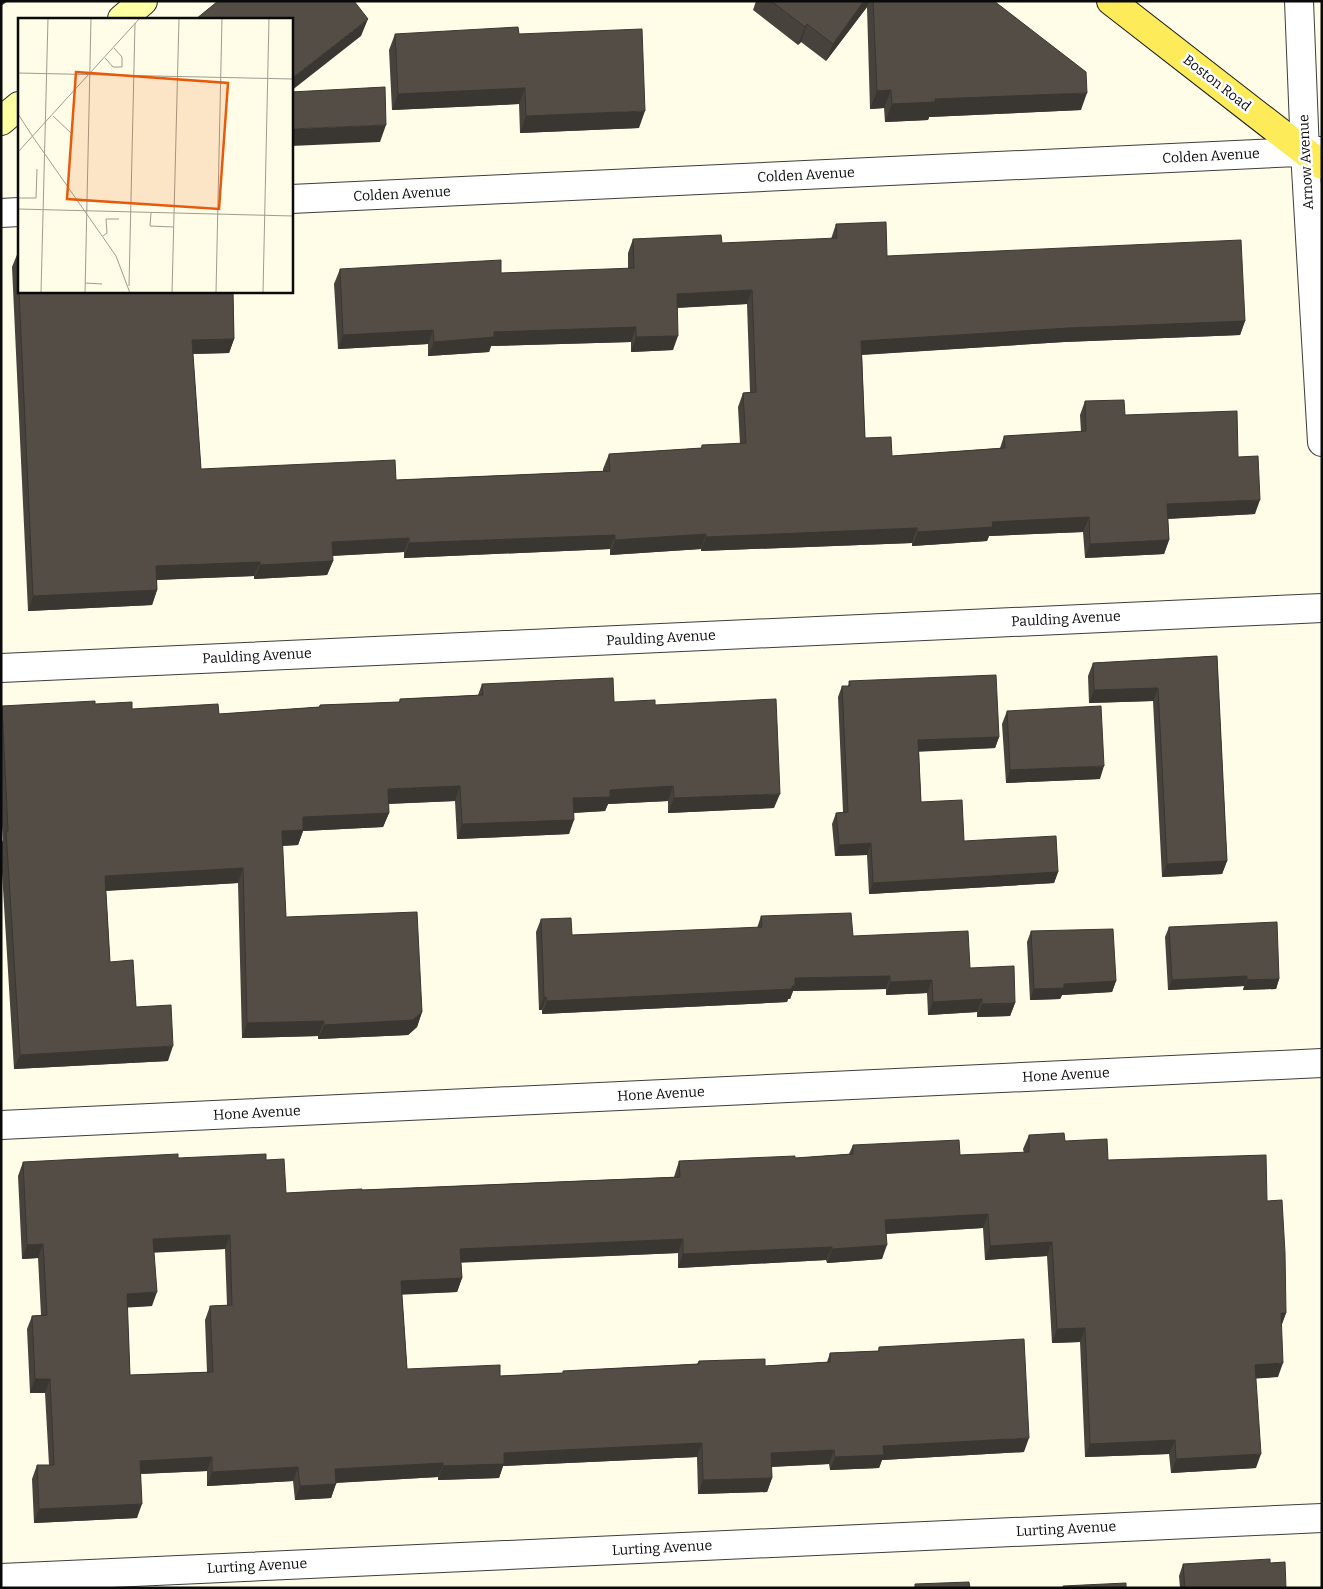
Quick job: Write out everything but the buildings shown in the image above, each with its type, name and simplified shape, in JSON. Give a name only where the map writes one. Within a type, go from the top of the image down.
[{"type":"main road","points":[[123,18],[143,1]]},
{"type":"main road","name":"Boston Road","points":[[1111,1],[1316,156]]},
{"type":"main road","points":[[1,121],[18,107]]},
{"type":"street","name":"Arnow Avenue","points":[[1299,1],[1316,156],[1322,442]]},
{"type":"street","name":"Colden Avenue","points":[[292,200],[1316,156]]},
{"type":"street","points":[[1,213],[18,212]]},
{"type":"street","name":"Paulding Avenue","points":[[1,668],[1322,608]]},
{"type":"street","name":"Hone Avenue","points":[[1,1125],[1322,1063]]},
{"type":"street","name":"Lurting Avenue","points":[[1,1578],[1322,1518]]}]
